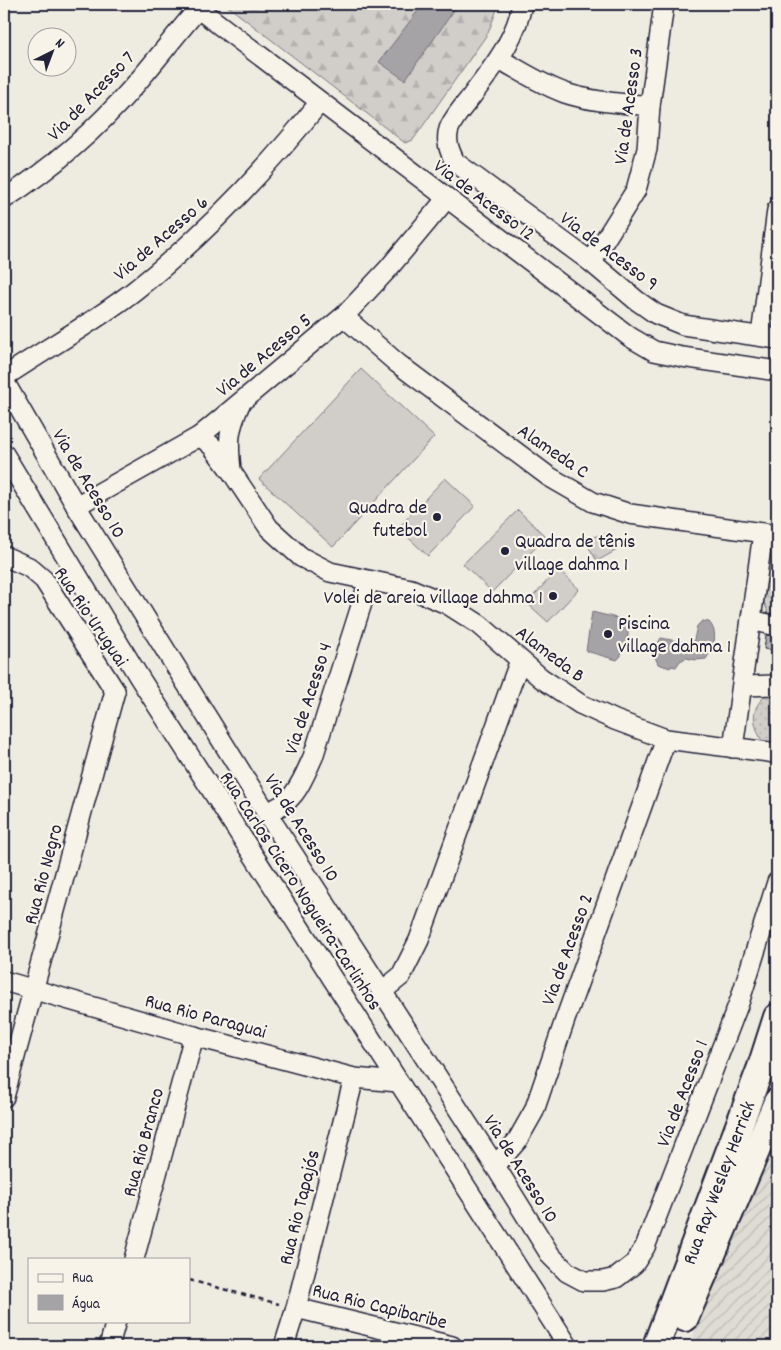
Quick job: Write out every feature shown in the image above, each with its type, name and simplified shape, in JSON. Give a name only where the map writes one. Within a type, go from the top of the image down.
[{"type":"street","points":[[522,4],[520,15],[509,43],[499,59],[537,80],[566,93],[598,100],[650,106]]},
{"type":"street","name":"Via de Acesso 3","points":[[591,262],[636,190],[647,149],[650,106],[664,4]]},
{"type":"street","name":"Via de Acesso 12","points":[[195,6],[630,337],[654,351],[682,358],[777,371]]},
{"type":"street","name":"Via de Acesso 7","points":[[4,199],[31,182],[68,152],[105,117],[133,87],[195,6]]},
{"type":"street","name":"Via de Acesso 9","points":[[499,59],[456,117],[449,130],[449,149],[455,162],[591,262],[636,300],[656,314],[683,325],[769,338]]},
{"type":"street","name":"Via de Acesso 6","points":[[4,379],[134,292],[209,227],[266,167],[320,102]]},
{"type":"street","name":"Via de Acesso 5","points":[[76,506],[200,436],[345,315],[388,269],[447,198]]},
{"type":"street","points":[[769,338],[777,210]]},
{"type":"street","name":"Alameda C","points":[[345,315],[351,323],[404,369],[548,476],[593,502],[630,514],[770,534]]},
{"type":"street","name":"Via de Acesso 10","points":[[4,379],[76,506],[266,812],[381,992],[495,1166],[551,1256],[567,1272],[584,1281]]},
{"type":"street","name":"Alameda B","points":[[232,471],[229,436],[232,421],[241,401]]},
{"type":"street","name":"Alameda B","points":[[200,436],[212,446],[232,471],[269,528],[301,557],[330,572],[411,588],[447,604],[480,625],[541,678],[580,704],[615,720],[666,739],[777,754]]},
{"type":"street","name":"Rua Carlos Cicero Nogueira-Carlinhos","points":[[4,454],[139,677],[568,1346]]},
{"type":"street","points":[[733,748],[751,620],[770,534]]},
{"type":"street","name":"Rua Rio Uruguai","points":[[4,556],[29,567],[44,580],[115,691]]},
{"type":"street","name":"Via de Acesso 4","points":[[266,812],[276,810],[285,804],[301,784],[313,757],[369,581]]},
{"type":"street","points":[[751,620],[777,626]]},
{"type":"street","points":[[381,992],[401,976],[419,940],[520,660]]},
{"type":"street","points":[[115,691],[139,677]]},
{"type":"street","points":[[742,686],[777,685]]},
{"type":"street","name":"Rua Rio Negro","points":[[4,1097],[115,691]]},
{"type":"street","name":"Via de Acesso 2","points":[[495,1166],[517,1141],[534,1110],[666,739]]},
{"type":"street","name":"Via de Acesso 1","points":[[584,1281],[616,1278],[634,1264],[645,1247],[740,1000],[777,882]]},
{"type":"street","name":"Rua Rio Paraguai","points":[[4,981],[194,1036],[354,1078],[398,1082]]},
{"type":"street","name":"Rua Ray Wesley Herrick","points":[[656,1346],[761,1068],[777,1016]]},
{"type":"street","name":"Rua Rio Branco","points":[[134,1258],[194,1036]]},
{"type":"street","name":"Rua Rio Tapajós","points":[[284,1346],[296,1308],[354,1078]]},
{"type":"street","name":"Rua Ray Wesley Herrick","points":[[672,1346],[777,1102]]},
{"type":"street","name":"Rua Rio Capibaribe","points":[[296,1308],[452,1346]]},
{"type":"street","points":[[108,1346],[116,1322]]},
{"type":"path","points":[[190,1280],[296,1308]]},
{"type":"shaded area","points":[[777,1127],[777,1346],[689,1346]]},
{"type":"green space","points":[[225,4],[499,4],[488,33],[413,140],[405,143]]},
{"type":"green space","points":[[361,369],[434,437],[333,547],[259,479]]},
{"type":"green space","name":"Quadra de futebol","points":[[445,478],[475,506],[428,556],[398,528]]},
{"type":"green space","name":"Quadra de tênis village dahma 1","points":[[518,510],[546,537],[492,592],[463,564]]},
{"type":"green space","points":[[606,534],[617,550],[597,561],[584,539]]},
{"type":"green space","points":[[777,550],[777,623],[770,618],[764,602],[772,557]]},
{"type":"green space","name":"Volei de areia village dahma 1","points":[[558,569],[579,589],[548,622],[527,603]]},
{"type":"green space","points":[[772,691],[777,691],[777,746],[762,741],[755,720],[756,707]]},
{"type":"water","points":[[423,4],[454,4],[457,6],[405,80],[379,62]]},
{"type":"water","name":"Piscina village dahma 1","points":[[592,612],[629,621],[627,647],[620,648],[621,656],[617,660],[586,651]]},
{"type":"water","points":[[702,621],[709,622],[715,635],[713,645],[706,659],[686,658],[680,661],[676,667],[671,666],[670,668],[658,664],[653,652],[661,638],[693,644],[697,626]]},
{"type":"building","points":[[766,635],[777,637],[777,651],[764,649]]},
{"type":"place","name":"Quadra de futebol","points":[[437,517]]},
{"type":"place","name":"Quadra de tênis village dahma 1","points":[[505,551]]},
{"type":"place","name":"Volei de areia village dahma 1","points":[[553,596]]},
{"type":"place","name":"Piscina village dahma 1","points":[[608,634]]}]
